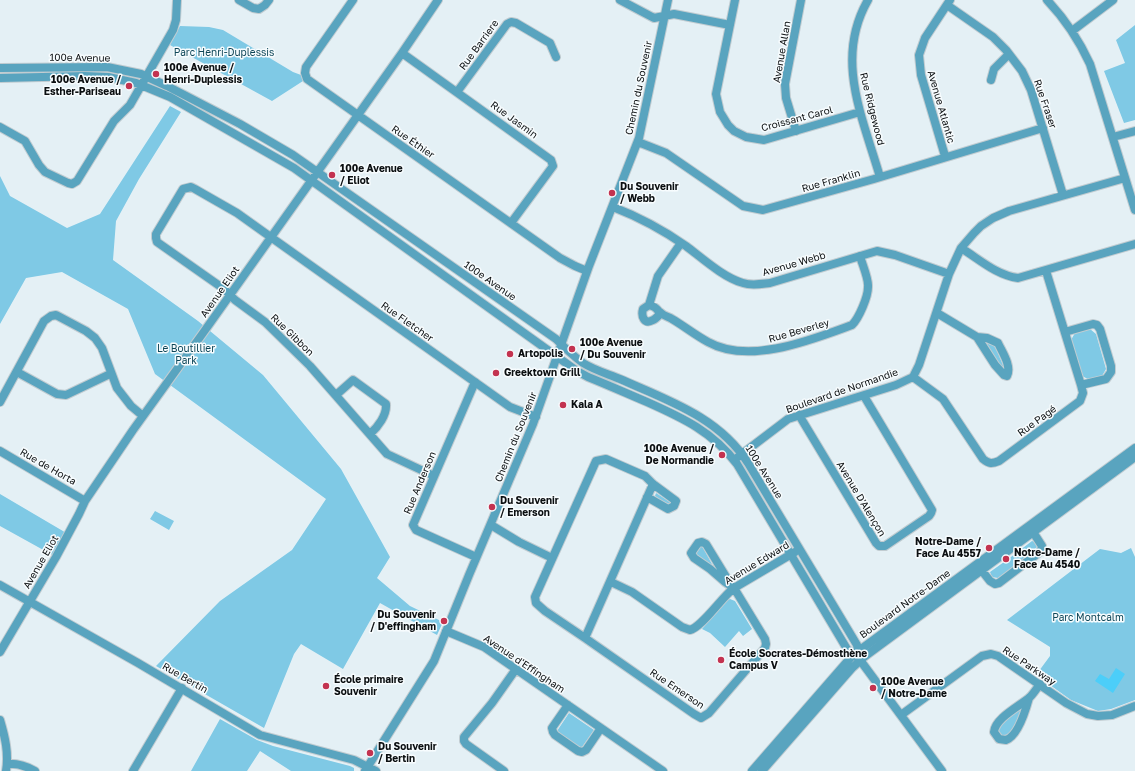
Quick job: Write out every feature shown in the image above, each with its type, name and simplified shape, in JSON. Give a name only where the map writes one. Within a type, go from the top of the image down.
[{"type":"street","points":[[0,127],[25,141],[43,170],[65,183],[74,183],[79,180],[116,118],[125,112],[130,105],[174,27],[177,0]]},
{"type":"street","points":[[238,0],[253,8],[259,9],[269,0]]},
{"type":"street","name":"Rue Éthier","points":[[353,0],[308,64],[305,73],[310,82],[560,258],[587,271]]},
{"type":"street","name":"Avenue Eliot","points":[[0,652],[60,550],[85,501],[143,416],[402,53],[438,0]]},
{"type":"street","points":[[620,0],[654,18],[674,14],[730,25]]},
{"type":"street","name":"Chemin du Souvenir","points":[[367,769],[432,666],[536,417],[587,271],[638,142],[644,121],[668,0]]},
{"type":"street","name":"Croissant Carol","points":[[735,0],[716,94],[718,106],[723,118],[734,131],[746,137],[764,140],[860,112]]},
{"type":"street","name":"Avenue Allan","points":[[796,131],[786,98],[785,84],[801,0]]},
{"type":"street","name":"Rue Ridgewood","points":[[868,0],[857,25],[852,47],[851,62],[860,112],[880,177]]},
{"type":"street","points":[[1047,0],[1072,31],[1092,68],[1135,210]]},
{"type":"street","points":[[1072,31],[1113,0]]},
{"type":"street","name":"Rue Fraser","points":[[948,2],[993,37],[1022,71],[1031,90],[1063,195]]},
{"type":"street","name":"Avenue Atlantic","points":[[945,156],[921,75],[919,60],[921,46],[948,2]]},
{"type":"street","name":"Rue Barriere","points":[[457,92],[493,42],[507,24],[511,22],[516,23],[550,43],[556,57]]},
{"type":"street","name":"Rue Jasmin","points":[[402,53],[551,160],[552,166],[511,223]]},
{"type":"street","points":[[991,80],[994,69],[1009,54]]},
{"type":"street","name":"100e Avenue","points":[[0,68],[102,67],[120,69],[146,76],[179,91],[293,155],[556,339],[568,352],[586,364],[696,414],[719,430],[742,454],[857,645],[857,656]]},
{"type":"street","name":"100e Avenue","points":[[0,78],[102,77],[124,80],[141,85],[170,97],[278,158],[311,180],[577,371],[689,422],[716,441],[734,460],[847,649],[857,656],[942,771]]},
{"type":"street","name":"Rue Franklin","points":[[638,142],[666,154],[743,206],[763,210],[880,177],[945,156],[1043,128]]},
{"type":"street","points":[[1113,137],[1135,131]]},
{"type":"street","name":"Boulevard de Normandie","points":[[734,460],[784,422],[800,415],[896,385],[913,377],[919,365],[949,274],[961,248],[974,233],[993,218],[1009,211],[1125,178]]},
{"type":"street","name":"Rue Fletcher","points":[[230,294],[157,242],[156,234],[180,191],[186,187],[195,189],[241,216],[513,409],[536,417]]},
{"type":"street","name":"Avenue Webb","points":[[613,207],[648,222],[732,279],[743,283],[756,285],[770,283],[877,251],[895,255],[949,274]]},
{"type":"street","points":[[661,313],[655,320],[648,322],[642,317],[643,309],[649,305],[658,276],[681,243]]},
{"type":"street","points":[[961,248],[1007,276],[1018,278],[1135,244]]},
{"type":"street","name":"Rue Beverley","points":[[649,305],[657,308],[661,313],[672,318],[701,338],[720,347],[750,352],[762,351],[792,344],[852,325],[857,320],[869,286],[860,256]]},
{"type":"street","name":"Rue Pagé","points":[[913,377],[943,399],[983,459],[988,463],[993,464],[1080,401],[1083,393],[1081,385],[1046,271]]},
{"type":"street","name":"Rue Gibbon","points":[[230,294],[265,322],[310,366],[387,454],[434,476]]},
{"type":"street","points":[[937,313],[977,337],[987,338],[998,343],[1008,366],[1009,373],[1007,376],[1004,375],[995,365],[977,337]]},
{"type":"street","points":[[0,402],[44,321],[51,316],[56,316],[80,327],[95,338],[102,348],[110,374],[117,388],[123,397],[143,416]]},
{"type":"street","points":[[1065,332],[1093,324],[1097,325],[1100,329],[1111,372],[1106,379],[1081,385]]},
{"type":"street","points":[[17,372],[57,394],[66,395],[110,374]]},
{"type":"street","points":[[336,395],[353,380],[384,401],[386,406],[384,413],[377,428],[370,434]]},
{"type":"street","name":"Rue Anderson","points":[[475,382],[413,523],[414,528],[421,533],[476,558]]},
{"type":"street","name":"Avenue D'Alençon","points":[[800,415],[876,543],[879,546],[885,546],[929,516],[932,510],[864,396]]},
{"type":"street","name":"Boulevard Notre-Dame","points":[[752,771],[857,656],[979,567],[1135,448]]},
{"type":"street","name":"Rue de Horta","points":[[0,451],[85,501]]},
{"type":"street","name":"Boulevard Notre-Dame","points":[[979,567],[1033,532],[1135,458]]},
{"type":"street","name":"Rue Emerson","points":[[647,497],[668,509],[674,506],[676,501],[653,484],[645,476],[606,459],[596,461],[535,597],[536,603],[545,611],[701,718],[709,713],[765,648],[766,644],[765,639],[732,586]]},
{"type":"street","points":[[585,638],[653,484]]},
{"type":"street","points":[[491,525],[519,542],[552,558]]},
{"type":"street","points":[[979,567],[991,582],[996,584],[1043,549],[1033,532]]},
{"type":"street","points":[[702,542],[706,544],[732,586],[692,556],[691,553],[698,543],[702,542]]},
{"type":"street","name":"Avenue Edward","points":[[611,582],[632,592],[688,630],[698,626],[732,586],[800,549]]},
{"type":"street","name":"Rue Bertin","points":[[0,585],[182,688],[264,737],[354,760],[367,769],[376,771]]},
{"type":"street","name":"Avenue d'Effingham","points":[[446,631],[482,646],[601,728],[651,768],[663,771]]},
{"type":"street","name":"Rue Parkway","points":[[901,715],[982,656],[990,654],[998,656],[1066,703],[1087,714],[1098,716],[1112,715],[1135,706]]},
{"type":"street","name":"Boulevard Notre-Dame","points":[[762,771],[842,679],[857,656]]},
{"type":"street","points":[[504,771],[466,744],[464,737],[492,703],[516,669]]},
{"type":"street","points":[[1029,698],[1026,710],[1013,736],[1006,740],[999,739],[994,732],[996,724],[1020,703],[1029,698],[1040,684]]},
{"type":"street","points":[[133,771],[182,688]]},
{"type":"street","name":"Avenue d'Effingham","points":[[568,706],[553,726],[552,731],[555,735],[578,751],[585,751],[601,728]]},
{"type":"street","points":[[0,720],[6,742],[6,767],[14,764],[27,766],[35,771]]},
{"type":"green space","points":[[1135,25],[1135,120],[1124,123],[1104,71],[1125,63],[1116,40]]},
{"type":"green space","name":"Parc Henri-Duplessis","points":[[180,26],[209,27],[223,30],[293,72],[301,75],[303,81],[272,101],[170,45]]},
{"type":"green space","name":"Le Boutillier Park","points":[[170,106],[181,112],[139,179],[116,221],[113,260],[198,321],[263,375],[341,469],[390,557],[377,578],[410,606],[443,622],[437,635],[380,603],[343,669],[301,644],[294,654],[264,728],[156,666],[220,601],[292,550],[326,499],[155,374],[128,309],[62,272],[26,278],[0,324],[0,176],[10,196],[67,228],[100,214]]},
{"type":"green space","points":[[1090,329],[1096,334],[1106,369],[1102,376],[1088,379],[1082,376],[1071,340],[1075,333]]},
{"type":"green space","points":[[985,343],[995,346],[1005,370],[1003,370]]},
{"type":"green space","points":[[656,493],[671,504],[668,505],[655,496]]},
{"type":"green space","points":[[0,494],[68,534],[56,557],[0,526]]},
{"type":"green space","points":[[155,511],[174,521],[169,530],[150,519]]},
{"type":"green space","points":[[1032,541],[1037,545],[1036,550],[998,578],[992,577],[990,572],[1004,562],[1006,563],[1008,561],[1007,560]]},
{"type":"green space","points":[[700,546],[702,546],[713,566],[696,554]]},
{"type":"green space","name":"Parc Montcalm","points":[[1131,548],[1135,557],[1135,700],[1111,709],[1098,711],[1071,700],[1036,675],[1050,656],[1050,647],[1007,620],[1100,549],[1121,553]]},
{"type":"green space","points":[[730,599],[735,601],[752,629],[743,636],[739,631],[725,647],[710,633],[702,629],[726,601]]},
{"type":"green space","points":[[1023,706],[1024,707],[1010,734],[1008,736],[1001,736],[998,732],[999,725]]},
{"type":"green space","points":[[569,713],[594,730],[582,747],[579,747],[557,731]]},
{"type":"green space","points":[[220,719],[257,740],[273,746],[350,766],[354,768],[354,771],[291,771],[260,751],[247,771],[191,771]]},
{"type":"shaded area","points":[[1116,668],[1125,674],[1113,693],[1095,681],[1100,674],[1109,679]]},
{"type":"place","name":"100e Avenue / Henri-Duplessis","points":[[156,74]]},
{"type":"place","name":"100e Avenue / Esther-Pariseau","points":[[129,86]]},
{"type":"place","name":"100e Avenue / Eliot","points":[[332,175]]},
{"type":"place","name":"Du Souvenir / Webb","points":[[612,193]]},
{"type":"place","name":"100e Avenue / Du Souvenir","points":[[572,349]]},
{"type":"place","name":"Artopolis","points":[[510,354]]},
{"type":"place","name":"Greektown Grill","points":[[496,373]]},
{"type":"place","name":"Kala A","points":[[563,405]]},
{"type":"place","name":"100e Avenue / De Normandie","points":[[722,455]]},
{"type":"place","name":"Du Souvenir / Emerson","points":[[492,507]]},
{"type":"place","name":"Notre-Dame / Face Au 4557","points":[[989,548]]},
{"type":"place","name":"Notre-Dame / Face Au 4540","points":[[1006,559]]},
{"type":"place","name":"Du Souvenir / D'effingham","points":[[444,621]]},
{"type":"place","name":"École Socrates-Démosthène Campus V","points":[[721,660]]},
{"type":"place","name":"École primaire Souvenir","points":[[326,686]]},
{"type":"place","name":"100e Avenue / Notre-Dame","points":[[873,688]]},
{"type":"place","name":"Du Souvenir / Bertin","points":[[370,753]]}]
